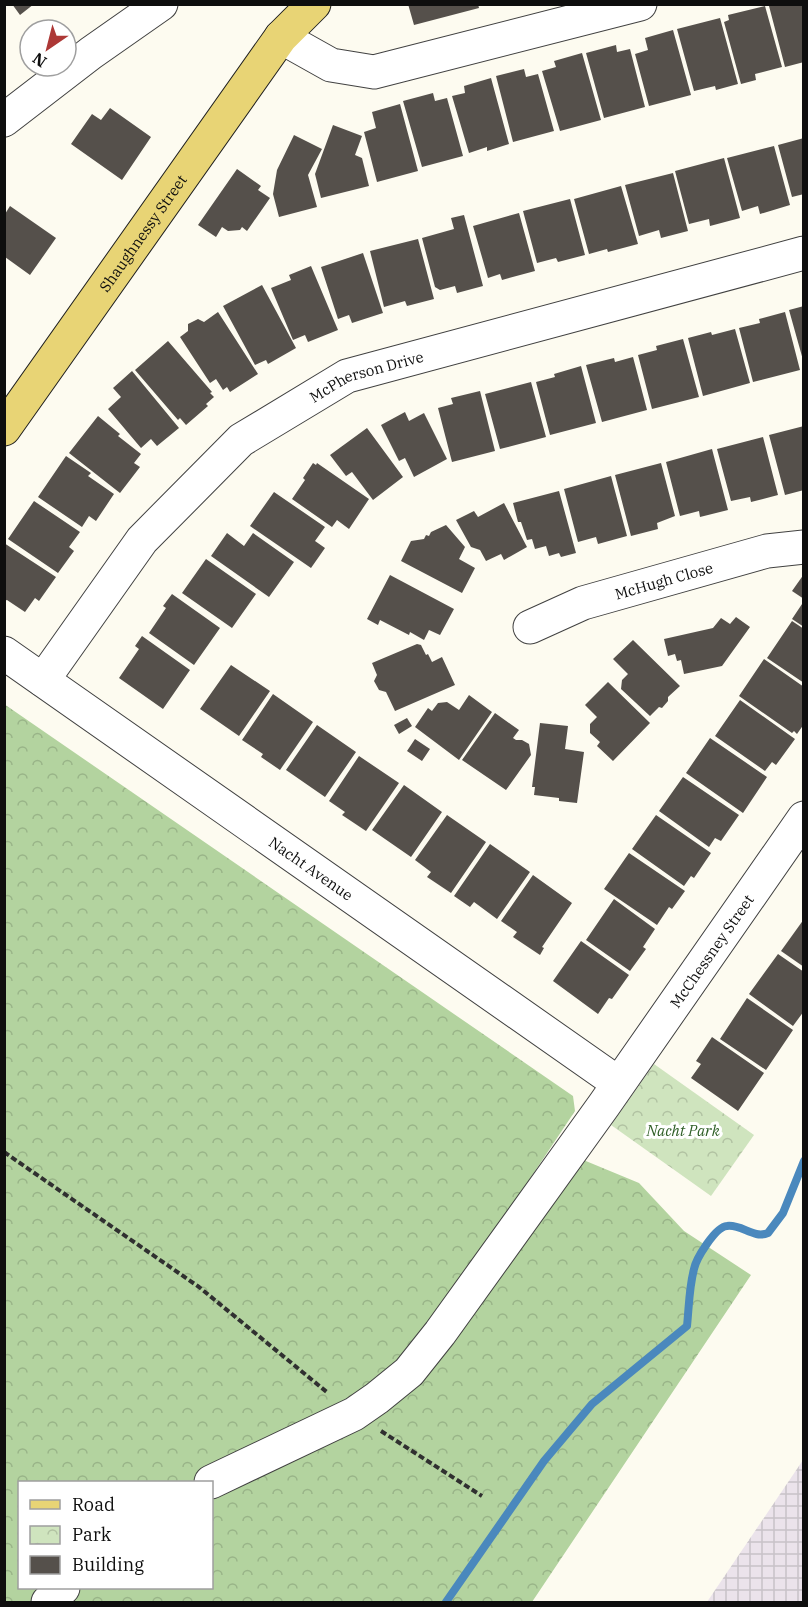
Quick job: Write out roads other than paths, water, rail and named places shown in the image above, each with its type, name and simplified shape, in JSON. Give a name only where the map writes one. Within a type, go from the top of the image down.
[{"type":"main road","name":"Shaughnessy Street","points":[[4,429],[281,37],[314,4]]},
{"type":"street","points":[[4,120],[161,4]]},
{"type":"street","points":[[281,37],[332,65],[374,72],[640,4]]},
{"type":"street","name":"McPherson Drive","points":[[43,680],[142,540],[241,440],[347,376],[804,253]]},
{"type":"street","name":"McHugh Close","points":[[530,627],[583,603],[767,551],[804,547]]},
{"type":"street","name":"Nacht Avenue","points":[[4,652],[618,1083]]},
{"type":"street","name":"McChessney Street","points":[[213,1481],[354,1414],[393,1386],[424,1354],[604,1105],[804,818]]},
{"type":"street","points":[[48,1602],[61,1589]]},
{"type":"waterway","points":[[446,1602],[544,1461],[592,1404],[687,1326],[694,1269],[698,1258],[712,1237],[727,1226],[738,1227],[757,1234],[768,1233],[783,1213],[804,1161]]},
{"type":"park label","name":"Nacht Park","points":[[683,1130]]}]
